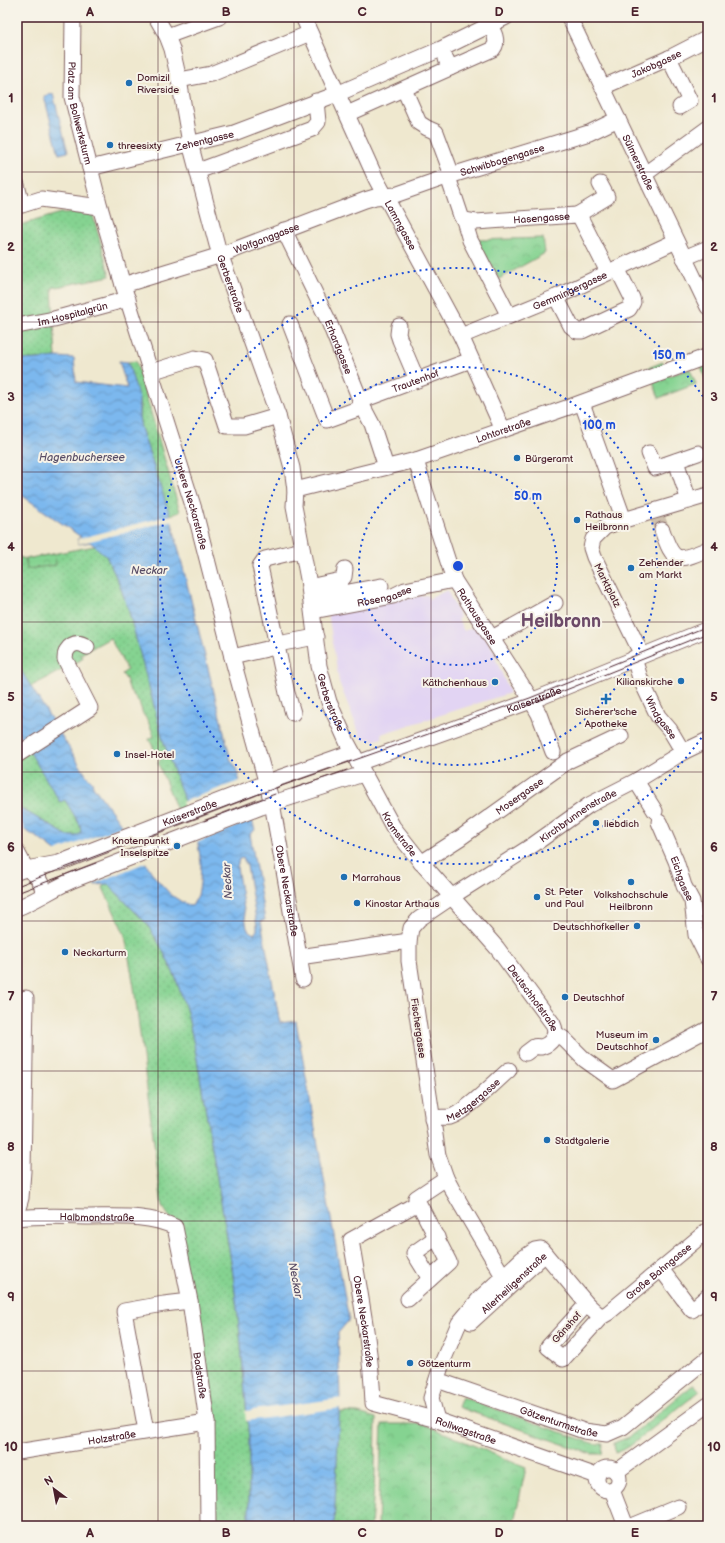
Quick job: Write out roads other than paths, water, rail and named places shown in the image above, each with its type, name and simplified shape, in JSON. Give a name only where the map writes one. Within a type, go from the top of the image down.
[{"type":"street","name":"Platz am Bollwerksturm","points":[[73,17],[72,97],[100,207]]},
{"type":"street","name":"Gerberstraße","points":[[156,17],[167,36],[172,49],[180,80],[190,143],[221,255],[278,416],[292,468],[294,506],[311,599],[319,666],[324,689],[333,714],[358,763]]},
{"type":"street","points":[[167,36],[219,17]]},
{"type":"street","name":"Lammgasse","points":[[303,17],[376,179],[461,336],[503,430]]},
{"type":"street","name":"Zehentgasse","points":[[90,168],[234,133],[337,94],[441,49],[487,22],[506,17]]},
{"type":"street","name":"Sülmerstraße","points":[[569,17],[708,307]]},
{"type":"street","points":[[347,114],[493,49],[496,39],[487,22]]},
{"type":"street","points":[[180,80],[211,74],[282,46],[310,33]]},
{"type":"street","name":"Jakobgasse","points":[[603,87],[665,60],[708,38]]},
{"type":"street","points":[[441,49],[450,68]]},
{"type":"street","points":[[665,60],[690,100],[680,107]]},
{"type":"street","points":[[404,89],[419,123],[436,132],[461,216],[464,220],[470,240],[509,316]]},
{"type":"street","points":[[198,171],[312,129],[318,122],[316,101]]},
{"type":"street","name":"Schwibbogengasse","points":[[385,197],[569,138],[589,133],[618,119]]},
{"type":"street","points":[[645,174],[708,128]]},
{"type":"street","points":[[17,184],[22,205],[41,199],[100,207]]},
{"type":"street","points":[[577,215],[607,197],[600,184]]},
{"type":"street","name":"Wolfganggasse","points":[[126,292],[365,200],[375,197],[385,197]]},
{"type":"street","name":"Untere Neckarstraße","points":[[100,207],[195,512],[232,657],[260,786],[266,805]]},
{"type":"street","name":"Hasengasse","points":[[464,220],[476,222],[577,215],[580,217],[612,270],[632,298],[632,302],[629,310],[582,331],[577,331],[571,326],[556,296]]},
{"type":"street","name":"Erhardgasse","points":[[284,230],[320,301],[362,404],[372,424],[386,467]]},
{"type":"street","name":"Gemmingergasse","points":[[461,336],[556,296],[676,241]]},
{"type":"street","points":[[684,258],[708,248]]},
{"type":"street","name":"Im Hospitalgrün","points":[[17,326],[54,319],[126,292]]},
{"type":"street","name":"Trautenhof","points":[[290,324],[327,420],[417,380],[471,360]]},
{"type":"street","points":[[399,326],[398,334],[400,340],[417,380]]},
{"type":"street","name":"Lohtorstraße","points":[[294,490],[416,460],[582,403],[708,356]]},
{"type":"street","points":[[151,372],[195,358],[205,360],[227,426],[244,426],[278,416]]},
{"type":"street","points":[[582,403],[619,522]]},
{"type":"street","points":[[649,453],[655,468],[698,453]]},
{"type":"street","name":"Rathausgasse","points":[[416,460],[454,580],[536,702],[553,752]]},
{"type":"street","points":[[676,461],[689,501]]},
{"type":"street","name":"Marktplatz","points":[[634,658],[591,548],[593,539],[602,530],[619,522],[658,520],[689,501],[708,495]]},
{"type":"street","points":[[658,520],[669,547],[674,555],[679,558],[686,558],[708,549]]},
{"type":"street","points":[[293,713],[287,693],[260,566],[266,559],[302,550]]},
{"type":"street","points":[[311,599],[341,580],[344,577],[345,569]]},
{"type":"street","name":"Rosengasse","points":[[311,599],[393,596],[405,590],[454,580]]},
{"type":"street","points":[[311,599],[381,586]]},
{"type":"street","points":[[492,638],[554,603]]},
{"type":"street","name":"Kaiserstraße","points":[[17,908],[38,899],[55,887],[266,805],[358,763],[536,702],[634,658],[708,629]]},
{"type":"street","points":[[232,657],[266,649],[277,644],[316,638]]},
{"type":"street","points":[[17,755],[90,708],[65,659],[67,648],[71,645],[77,643],[83,644],[87,647]]},
{"type":"street","name":"Windgasse","points":[[634,658],[640,678],[658,716],[670,730],[684,752]]},
{"type":"street","name":"Mosergasse","points":[[421,863],[460,838],[568,761],[621,736]]},
{"type":"street","name":"Kirchbrunnenstraße","points":[[452,897],[527,849],[586,800],[636,781],[684,752],[708,740]]},
{"type":"street","name":"Kaiserstraße","points":[[22,871],[59,863],[276,779],[358,763]]},
{"type":"street","name":"Kramstraße","points":[[358,763],[393,826],[421,863],[452,897]]},
{"type":"street","name":"Eichgasse","points":[[636,781],[657,816],[675,857],[684,886],[692,901],[696,935],[708,958]]},
{"type":"street","name":"Obere Neckarstraße","points":[[266,805],[299,957],[302,979]]},
{"type":"street","points":[[17,852],[22,871],[34,873],[39,878],[43,890],[38,899]]},
{"type":"street","name":"Fischergasse","points":[[452,897],[419,919],[411,928],[409,941],[409,961],[438,1155],[446,1178],[502,1276]]},
{"type":"street","name":"Deutschhofstraße","points":[[452,897],[497,948],[552,1021],[555,1033],[564,1039],[585,1060],[613,1080],[708,1029]]},
{"type":"street","points":[[299,957],[409,941]]},
{"type":"street","points":[[17,1212],[21,1198],[23,1171],[23,1008]]},
{"type":"street","points":[[532,1052],[551,1041],[555,1033]]},
{"type":"street","name":"Metzgergasse","points":[[432,1119],[438,1117],[450,1117],[464,1110],[509,1070]]},
{"type":"street","points":[[408,1299],[449,1262],[416,1198],[446,1178]]},
{"type":"street","name":"Obere Neckarstraße","points":[[373,1403],[372,1379],[351,1240],[418,1203]]},
{"type":"street","name":"Halbmondstraße","points":[[17,1218],[35,1216],[138,1218],[163,1222],[175,1227]]},
{"type":"street","name":"Badstraße","points":[[175,1227],[190,1301],[207,1422],[208,1526]]},
{"type":"street","name":"Große Bahngasse","points":[[604,1315],[708,1230]]},
{"type":"street","points":[[430,1279],[414,1253],[437,1237]]},
{"type":"street","name":"Allerheiligenstraße","points":[[437,1420],[431,1398],[442,1363],[459,1323],[480,1298],[502,1276],[535,1250],[541,1249],[545,1254],[501,1294],[451,1343]]},
{"type":"street","points":[[545,1254],[587,1304],[604,1315]]},
{"type":"street","points":[[501,1294],[496,1288],[526,1262]]},
{"type":"street","points":[[660,1269],[692,1310],[708,1296]]},
{"type":"street","points":[[146,1431],[124,1311],[190,1301]]},
{"type":"street","name":"Gänshof","points":[[587,1304],[548,1347],[563,1359],[604,1315]]},
{"type":"street","name":"Götzenturmstraße","points":[[437,1380],[584,1431],[607,1434],[623,1427],[708,1358]]},
{"type":"street","name":"Rollwagstraße","points":[[373,1403],[437,1420],[598,1476]]},
{"type":"street","points":[[616,1472],[708,1405]]},
{"type":"street","name":"Holzstraße","points":[[17,1452],[207,1422]]},
{"type":"street","points":[[607,1468],[616,1472],[619,1482],[612,1490],[604,1490],[600,1488],[597,1480],[601,1471],[607,1468]]},
{"type":"street","points":[[612,1490],[626,1526]]},
{"type":"street","points":[[632,1526],[678,1507]]},
{"type":"water","points":[[53,94],[68,152],[59,154],[44,96]]},
{"type":"water","points":[[56,357],[74,358],[76,382],[127,388],[119,361],[128,362],[139,399],[139,417],[141,428],[170,515],[231,761],[235,765],[255,830],[250,834],[265,920],[261,921],[280,1023],[296,1021],[349,1320],[338,1333],[340,1398],[334,1526],[249,1526],[249,1440],[240,1334],[232,1267],[197,1059],[187,1012],[175,976],[160,945],[147,924],[108,884],[95,885],[48,845],[17,826],[17,806],[68,836],[76,836],[81,833],[80,825],[65,800],[60,802],[17,731],[17,664],[86,775],[92,781],[93,786],[121,824],[154,876],[171,895],[182,902],[192,906],[198,895],[201,863],[197,838],[163,740],[129,612],[119,583],[106,556],[90,542],[79,544],[77,539],[81,537],[17,492],[17,360]],"holes":[[[243,858],[247,866],[257,926],[257,930],[254,934],[247,928],[237,867],[239,859]]]},
{"type":"tunnel","points":[[658,519],[662,530]]},
{"type":"tram line","points":[[17,886],[256,795],[530,698],[708,626]]},
{"type":"tram line","points":[[526,706],[708,633]]},
{"type":"tram line","points":[[292,789],[347,770]]},
{"type":"tram line","points":[[204,821],[275,794]]},
{"type":"tram line","points":[[17,893],[96,863]]},
{"type":"place","name":"Domizil Riverside","points":[[129,83]]},
{"type":"place","name":"threesixty","points":[[110,145]]},
{"type":"place","name":"Bürgeramt","points":[[517,458]]},
{"type":"place","name":"Rathaus Heilbronn","points":[[577,520]]},
{"type":"place","name":"Zehender am Markt","points":[[631,568]]},
{"type":"place","name":"Kilianskirche","points":[[681,681]]},
{"type":"place","name":"Käthchenhaus","points":[[495,682]]},
{"type":"place","name":"Sicherer'sche Apotheke","points":[[606,699]]},
{"type":"place","name":"Insel-Hotel","points":[[117,754]]},
{"type":"place","name":"liebdich","points":[[596,823]]},
{"type":"place","name":"Knotenpunkt Inselspitze","points":[[177,846]]},
{"type":"place","name":"Marrahaus","points":[[344,877]]},
{"type":"place","name":"Volkshochschule Heilbronn","points":[[631,882]]},
{"type":"place","name":"St. Peter und Paul","points":[[537,897]]},
{"type":"place","name":"Kinostar Arthaus","points":[[357,903]]},
{"type":"place","name":"Deutschhofkeller","points":[[637,926]]},
{"type":"place","name":"Neckarturm","points":[[65,952]]},
{"type":"place","name":"Deutschhof","points":[[565,997]]},
{"type":"place","name":"Museum im Deutschhof","points":[[656,1040]]},
{"type":"place","name":"Stadtgalerie","points":[[547,1140]]},
{"type":"place","name":"Götzenturm","points":[[410,1363]]},
{"type":"district","name":"Heilbronn","points":[[561,621]]},
{"type":"water label","name":"Hagenbuchersee","points":[[82,457]]},
{"type":"water label","name":"Neckar","points":[[149,570]]},
{"type":"water label","name":"Neckar","points":[[227,881]]},
{"type":"water label","name":"Neckar","points":[[296,1280]]}]
